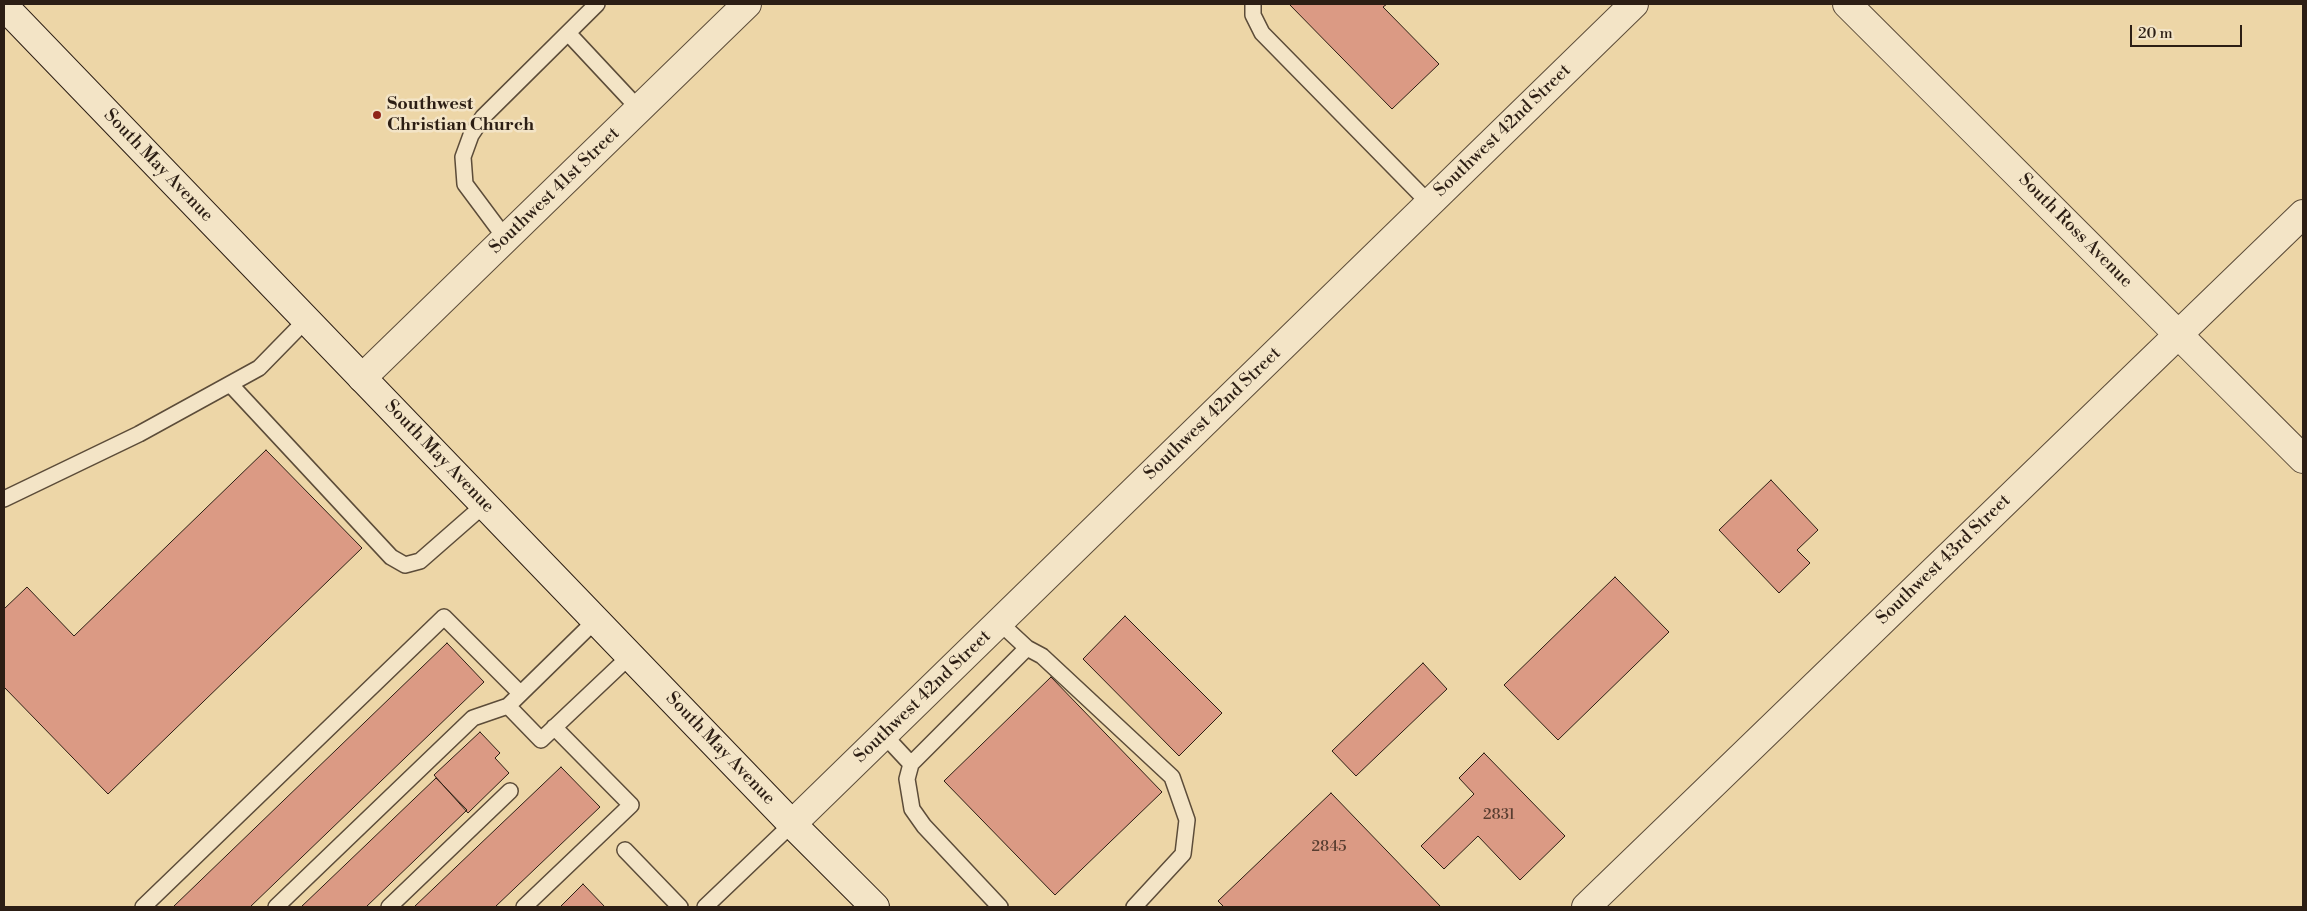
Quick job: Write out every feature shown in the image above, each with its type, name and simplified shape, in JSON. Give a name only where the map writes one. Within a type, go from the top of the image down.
[{"type":"street","name":"Southwest 41st Street","points":[[362,378],[747,4]]},
{"type":"street","name":"Southwest 42nd Street","points":[[792,824],[1634,4]]},
{"type":"street","name":"South Ross Avenue","points":[[1846,4],[2303,459]]},
{"type":"street","name":"South May Avenue","points":[[4,6],[792,824],[875,907]]},
{"type":"street","name":"Southwest 43rd Street","points":[[1586,907],[2303,214]]},
{"type":"lane","points":[[506,239],[465,184],[463,157],[471,135],[483,117],[598,4]]},
{"type":"lane","points":[[1253,4],[1253,15],[1262,33],[1429,203]]},
{"type":"lane","points":[[568,33],[639,109]]},
{"type":"lane","points":[[4,498],[139,434],[259,368],[306,320]]},
{"type":"lane","points":[[230,384],[391,557],[405,565],[420,561],[484,505]]},
{"type":"lane","points":[[143,907],[444,617],[520,693]]},
{"type":"lane","points":[[276,907],[473,718],[508,706],[596,620]]},
{"type":"lane","points":[[999,622],[1028,648],[1042,656],[1172,777],[1187,820],[1183,854],[1134,907]]},
{"type":"lane","points":[[1000,907],[924,826],[912,809],[907,779],[911,764],[1028,648]]},
{"type":"lane","points":[[508,706],[541,740],[630,656]]},
{"type":"lane","points":[[524,907],[630,804],[554,727]]},
{"type":"lane","points":[[884,735],[911,764]]},
{"type":"lane","points":[[389,907],[510,791]]},
{"type":"lane","points":[[705,907],[792,824]]},
{"type":"lane","points":[[625,850],[680,907]]},
{"type":"building","points":[[1289,4],[1387,4],[1383,7],[1439,64],[1392,109]]},
{"type":"building","points":[[266,450],[362,548],[108,794],[4,687],[4,609],[27,587],[74,636]]},
{"type":"building","points":[[1771,480],[1818,530],[1797,550],[1810,563],[1779,593],[1719,530]]},
{"type":"building","points":[[1615,577],[1669,632],[1558,740],[1504,685]]},
{"type":"building","points":[[1125,616],[1222,713],[1179,756],[1083,659]]},
{"type":"building","points":[[447,643],[484,682],[250,907],[173,907]]},
{"type":"building","points":[[1423,663],[1447,689],[1356,776],[1332,751]]},
{"type":"building","points":[[1051,677],[1162,792],[1055,895],[944,781]]},
{"type":"building","points":[[480,732],[500,753],[495,758],[509,773],[468,813],[434,775]]},
{"type":"building","points":[[1484,753],[1565,836],[1520,880],[1478,836],[1444,869],[1421,846],[1474,794],[1459,778]]},
{"type":"building","points":[[561,767],[600,807],[495,907],[414,907]]},
{"type":"building","points":[[436,778],[467,810],[366,907],[301,907]]},
{"type":"building","points":[[1331,793],[1441,907],[1224,907],[1218,901]]},
{"type":"building","points":[[583,884],[605,907],[560,907]]},
{"type":"place","name":"Southwest Christian Church","points":[[377,115]]}]
